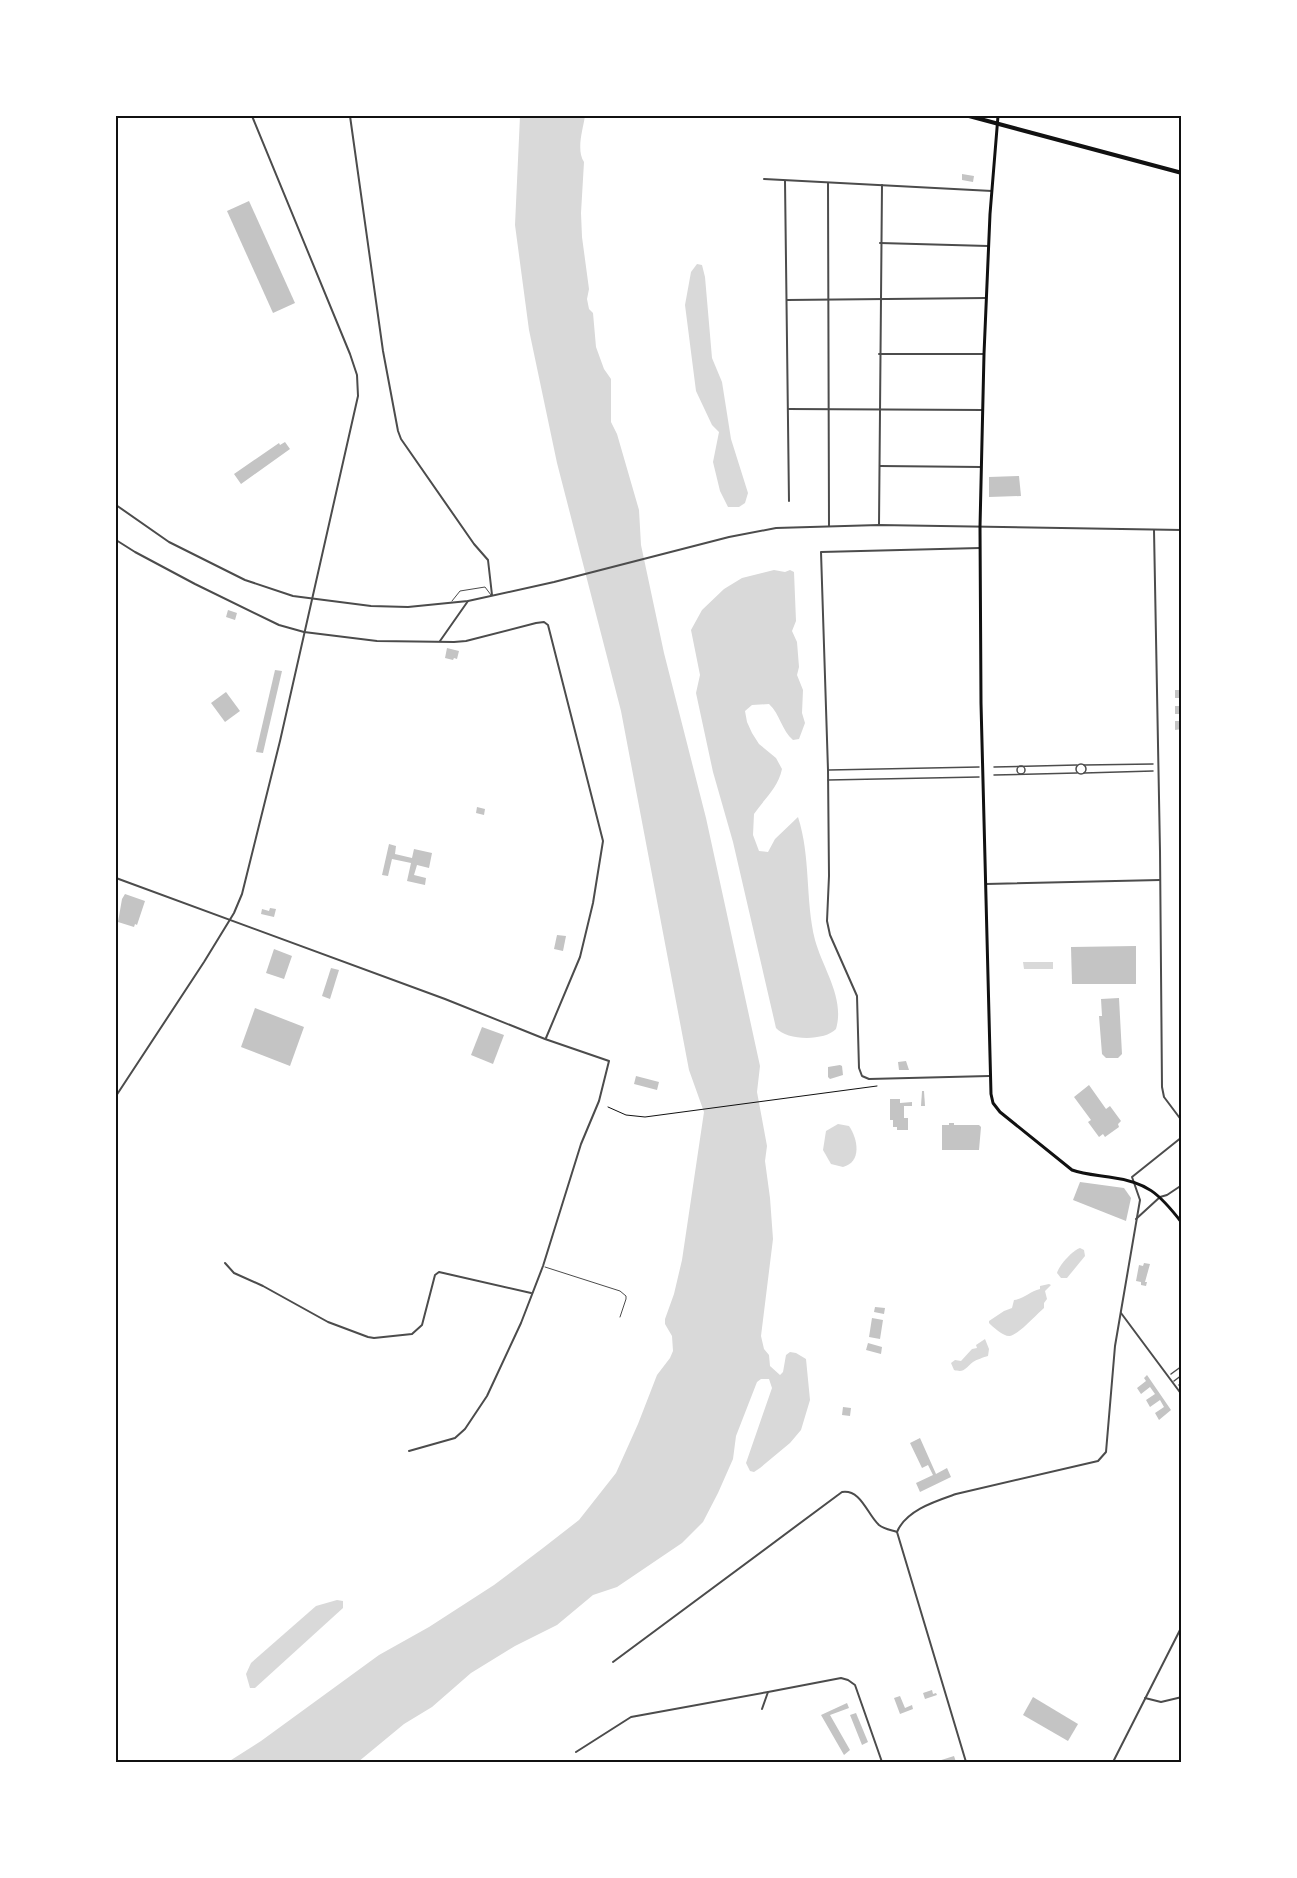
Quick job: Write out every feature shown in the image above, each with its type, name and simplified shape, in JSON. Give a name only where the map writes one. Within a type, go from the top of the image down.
[{"type":"highway","points":[[969,116],[1182,173]]},
{"type":"main road","points":[[998,116],[984,354],[980,527],[981,703],[989,1077],[992,1100],[996,1108],[1072,1170],[1132,1180],[1144,1185],[1160,1197],[1182,1223]]},
{"type":"street","points":[[116,1096],[230,919],[242,894],[355,412],[358,389],[357,375],[352,360],[252,116]]},
{"type":"street","points":[[350,116],[383,351],[399,436],[474,544],[488,560],[492,596]]},
{"type":"street","points":[[764,179],[992,191]]},
{"type":"street","points":[[786,181],[789,501]]},
{"type":"street","points":[[828,183],[829,525]]},
{"type":"street","points":[[879,525],[882,185]]},
{"type":"street","points":[[880,243],[989,246]]},
{"type":"street","points":[[788,300],[987,298]]},
{"type":"street","points":[[879,354],[984,354]]},
{"type":"street","points":[[788,409],[983,410]]},
{"type":"street","points":[[880,466],[981,467]]},
{"type":"street","points":[[116,505],[169,542],[210,564],[282,594],[370,606],[408,607],[468,601],[492,596],[718,540],[776,528],[879,525],[1182,530]]},
{"type":"street","points":[[1154,530],[1162,1087],[1164,1096],[1182,1121]]},
{"type":"street","points":[[116,540],[246,610],[279,625],[304,632],[374,641],[440,640],[452,642],[466,641],[544,622],[548,626],[555,645],[603,841],[593,903],[580,957],[545,1039]]},
{"type":"street","points":[[981,548],[821,552],[828,770],[827,921],[830,935],[857,996],[859,1068],[862,1077],[869,1080],[989,1077]]},
{"type":"street","points":[[440,640],[468,601]]},
{"type":"street","points":[[443,635],[452,642]]},
{"type":"street","points":[[994,767],[1153,764]]},
{"type":"street","points":[[1077,765],[1077,773]]},
{"type":"street","points":[[1084,765],[1086,769],[1084,773]]},
{"type":"street","points":[[1022,766],[1017,770],[1022,774]]},
{"type":"street","points":[[1022,766],[1025,771],[1022,774]]},
{"type":"street","points":[[828,770],[979,767]]},
{"type":"street","points":[[994,775],[1153,771]]},
{"type":"street","points":[[827,780],[979,777]]},
{"type":"street","points":[[116,878],[609,1061],[599,1101],[581,1144],[543,1266],[521,1323],[487,1396],[465,1429],[455,1438],[409,1450]]},
{"type":"street","points":[[985,885],[1160,880]]},
{"type":"street","points":[[966,1762],[897,1532],[900,1523],[907,1517],[956,1494],[1098,1461],[1103,1457],[1106,1452],[1109,1401],[1120,1312],[1140,1195],[1132,1180],[1133,1176],[1182,1137]]},
{"type":"street","points":[[1136,1219],[1160,1197],[1167,1196],[1182,1185]]},
{"type":"street","points":[[225,1263],[234,1273],[263,1286],[328,1322],[374,1338],[412,1334],[422,1325],[435,1275],[439,1272],[531,1293]]},
{"type":"street","points":[[1120,1312],[1123,1313],[1182,1395]]},
{"type":"street","points":[[1171,1374],[1182,1366]]},
{"type":"street","points":[[1174,1381],[1182,1376]]},
{"type":"street","points":[[613,1662],[842,1492],[852,1492],[880,1526],[897,1532]]},
{"type":"street","points":[[1113,1762],[1182,1626]]},
{"type":"street","points":[[576,1752],[631,1717],[841,1678],[855,1684],[882,1762]]},
{"type":"street","points":[[762,1708],[768,1692]]},
{"type":"street","points":[[1145,1698],[1161,1702],[1182,1697]]},
{"type":"lane","points":[[450,603],[460,591],[485,587],[492,596]]},
{"type":"lane","points":[[543,1266],[620,1291],[626,1296],[620,1317]]},
{"type":"path","points":[[608,1107],[626,1115],[645,1117],[878,1086]]},
{"type":"shaded area","points":[[520,116],[585,116],[580,152],[584,162],[581,213],[589,289],[587,299],[589,309],[593,313],[596,347],[604,369],[611,379],[611,422],[617,434],[639,510],[641,545],[664,653],[706,818],[760,1066],[757,1092],[767,1146],[765,1161],[773,1239],[761,1336],[764,1349],[769,1355],[770,1366],[780,1375],[783,1372],[786,1355],[790,1352],[806,1359],[810,1400],[801,1430],[790,1443],[760,1468],[754,1472],[750,1471],[746,1463],[772,1388],[769,1379],[761,1379],[757,1382],[736,1436],[733,1459],[718,1493],[703,1522],[682,1543],[617,1587],[593,1595],[557,1625],[515,1646],[471,1673],[432,1707],[404,1724],[358,1762],[228,1762],[261,1741],[379,1655],[429,1627],[494,1585],[579,1520],[616,1473],[657,1375],[673,1351],[672,1336],[665,1324],[665,1319],[682,1260],[704,1112],[689,1070],[621,711],[557,463],[529,330],[515,225]]},
{"type":"shaded area","points":[[697,264],[702,265],[705,277],[712,358],[722,382],[731,439],[748,493],[745,503],[739,507],[728,507],[720,491],[713,462],[719,432],[712,425],[696,391],[685,305],[691,272]]},
{"type":"shaded area","points":[[774,570],[794,572],[796,621],[792,631],[797,642],[799,667],[797,675],[803,690],[802,713],[805,723],[799,739],[793,740],[769,704],[752,705],[745,711],[747,722],[759,744],[776,758],[782,769],[774,788],[754,814],[753,835],[759,851],[768,852],[775,839],[798,817],[805,847],[815,940],[838,1006],[836,1029],[824,1036],[806,1038],[788,1035],[776,1028],[733,842],[713,772],[696,693],[700,675],[691,630],[702,610],[724,589],[742,578]]},
{"type":"shaded area","points":[[1023,962],[1053,962],[1053,969],[1024,969]]},
{"type":"shaded area","points":[[838,1124],[849,1126],[856,1143],[856,1155],[849,1164],[843,1167],[831,1164],[823,1150],[826,1131]]},
{"type":"shaded area","points":[[1080,1248],[1084,1250],[1085,1256],[1067,1278],[1061,1278],[1057,1273],[1060,1266]]},
{"type":"shaded area","points":[[1051,1285],[1045,1291],[1047,1299],[1044,1308],[1018,1332],[1008,1336],[989,1323],[1004,1311],[1012,1308],[1014,1300],[1040,1289],[1040,1286]]},
{"type":"shaded area","points":[[985,1339],[989,1349],[988,1356],[974,1361],[963,1370],[954,1370],[951,1363],[955,1360],[961,1361]]},
{"type":"shaded area","points":[[337,1600],[343,1601],[343,1608],[255,1688],[250,1688],[246,1674],[251,1663],[316,1606]]},
{"type":"building","points":[[962,174],[974,176],[973,182],[962,180]]},
{"type":"building","points":[[249,201],[295,303],[273,313],[227,211]]},
{"type":"building","points":[[285,442],[290,449],[241,484],[234,474],[279,443],[280,445]]},
{"type":"building","points":[[1019,476],[1021,496],[989,497],[989,477]]},
{"type":"building","points":[[228,610],[237,613],[235,620],[226,617]]},
{"type":"building","points":[[447,648],[459,651],[457,659],[445,658]]},
{"type":"building","points":[[275,670],[282,671],[263,753],[256,752]]},
{"type":"building","points":[[1175,690],[1182,690],[1182,698],[1175,698]]},
{"type":"building","points":[[226,692],[240,711],[225,722],[211,703]]},
{"type":"building","points":[[1175,706],[1182,706],[1182,714],[1175,714]]},
{"type":"building","points":[[1175,721],[1182,721],[1182,729],[1175,730]]},
{"type":"building","points":[[477,807],[485,809],[484,815],[476,813]]},
{"type":"building","points":[[389,844],[396,846],[395,854],[412,858],[414,849],[432,853],[429,868],[417,865],[414,875],[426,878],[425,885],[407,881],[411,863],[392,859],[388,876],[382,875]]},
{"type":"building","points":[[125,894],[145,901],[137,925],[135,924],[134,927],[118,922]]},
{"type":"building","points":[[270,908],[276,909],[274,917],[261,914],[262,909],[269,911]]},
{"type":"building","points":[[557,935],[566,936],[563,951],[554,949]]},
{"type":"building","points":[[1136,946],[1136,984],[1072,984],[1071,947]]},
{"type":"building","points":[[274,949],[292,956],[284,979],[266,973]]},
{"type":"building","points":[[331,968],[339,970],[330,999],[322,996]]},
{"type":"building","points":[[1119,998],[1122,1054],[1118,1058],[1106,1058],[1102,1054],[1099,1016],[1102,1016],[1101,999]]},
{"type":"building","points":[[255,1008],[304,1027],[290,1066],[241,1047]]},
{"type":"building","points":[[482,1027],[504,1035],[493,1064],[471,1055]]},
{"type":"building","points":[[906,1061],[909,1070],[899,1070],[898,1062]]},
{"type":"building","points":[[840,1065],[843,1075],[830,1079],[828,1067]]},
{"type":"building","points":[[636,1076],[659,1082],[657,1090],[634,1084]]},
{"type":"building","points":[[1089,1085],[1106,1109],[1110,1106],[1121,1121],[1118,1124],[1119,1127],[1105,1137],[1103,1134],[1099,1137],[1088,1122],[1091,1120],[1074,1097]]},
{"type":"building","points":[[922,1091],[924,1091],[925,1106],[921,1106]]},
{"type":"building","points":[[890,1099],[900,1099],[900,1103],[912,1102],[912,1106],[904,1106],[904,1118],[908,1118],[908,1130],[897,1130],[897,1127],[893,1127],[893,1120],[890,1120]]},
{"type":"building","points":[[949,1123],[979,1125],[981,1127],[979,1150],[942,1150],[942,1125],[949,1125]]},
{"type":"building","points":[[1080,1182],[1124,1188],[1131,1198],[1126,1221],[1073,1200]]},
{"type":"building","points":[[1144,1263],[1150,1264],[1146,1286],[1136,1281],[1139,1265],[1143,1266]]},
{"type":"building","points":[[875,1307],[885,1308],[884,1314],[874,1312]]},
{"type":"building","points":[[872,1318],[883,1320],[880,1339],[869,1337]]},
{"type":"building","points":[[868,1343],[882,1347],[881,1354],[866,1350]]},
{"type":"building","points":[[1147,1375],[1171,1410],[1159,1420],[1155,1413],[1164,1407],[1160,1400],[1150,1407],[1146,1400],[1155,1394],[1150,1387],[1141,1394],[1137,1388],[1146,1381],[1144,1378]]},
{"type":"building","points":[[843,1407],[851,1408],[850,1416],[842,1415]]},
{"type":"building","points":[[920,1438],[936,1474],[947,1468],[951,1477],[920,1492],[916,1483],[933,1475],[928,1465],[922,1468],[910,1443]]},
{"type":"building","points":[[932,1690],[933,1694],[937,1695],[925,1699],[923,1693]]},
{"type":"building","points":[[900,1696],[905,1708],[912,1705],[913,1709],[900,1714],[894,1698]]},
{"type":"building","points":[[1033,1697],[1078,1724],[1068,1741],[1023,1715]]},
{"type":"building","points":[[847,1703],[849,1708],[830,1715],[850,1750],[844,1755],[821,1715]]},
{"type":"building","points":[[856,1713],[868,1742],[862,1745],[850,1715]]},
{"type":"building","points":[[954,1756],[956,1762],[935,1762]]}]
